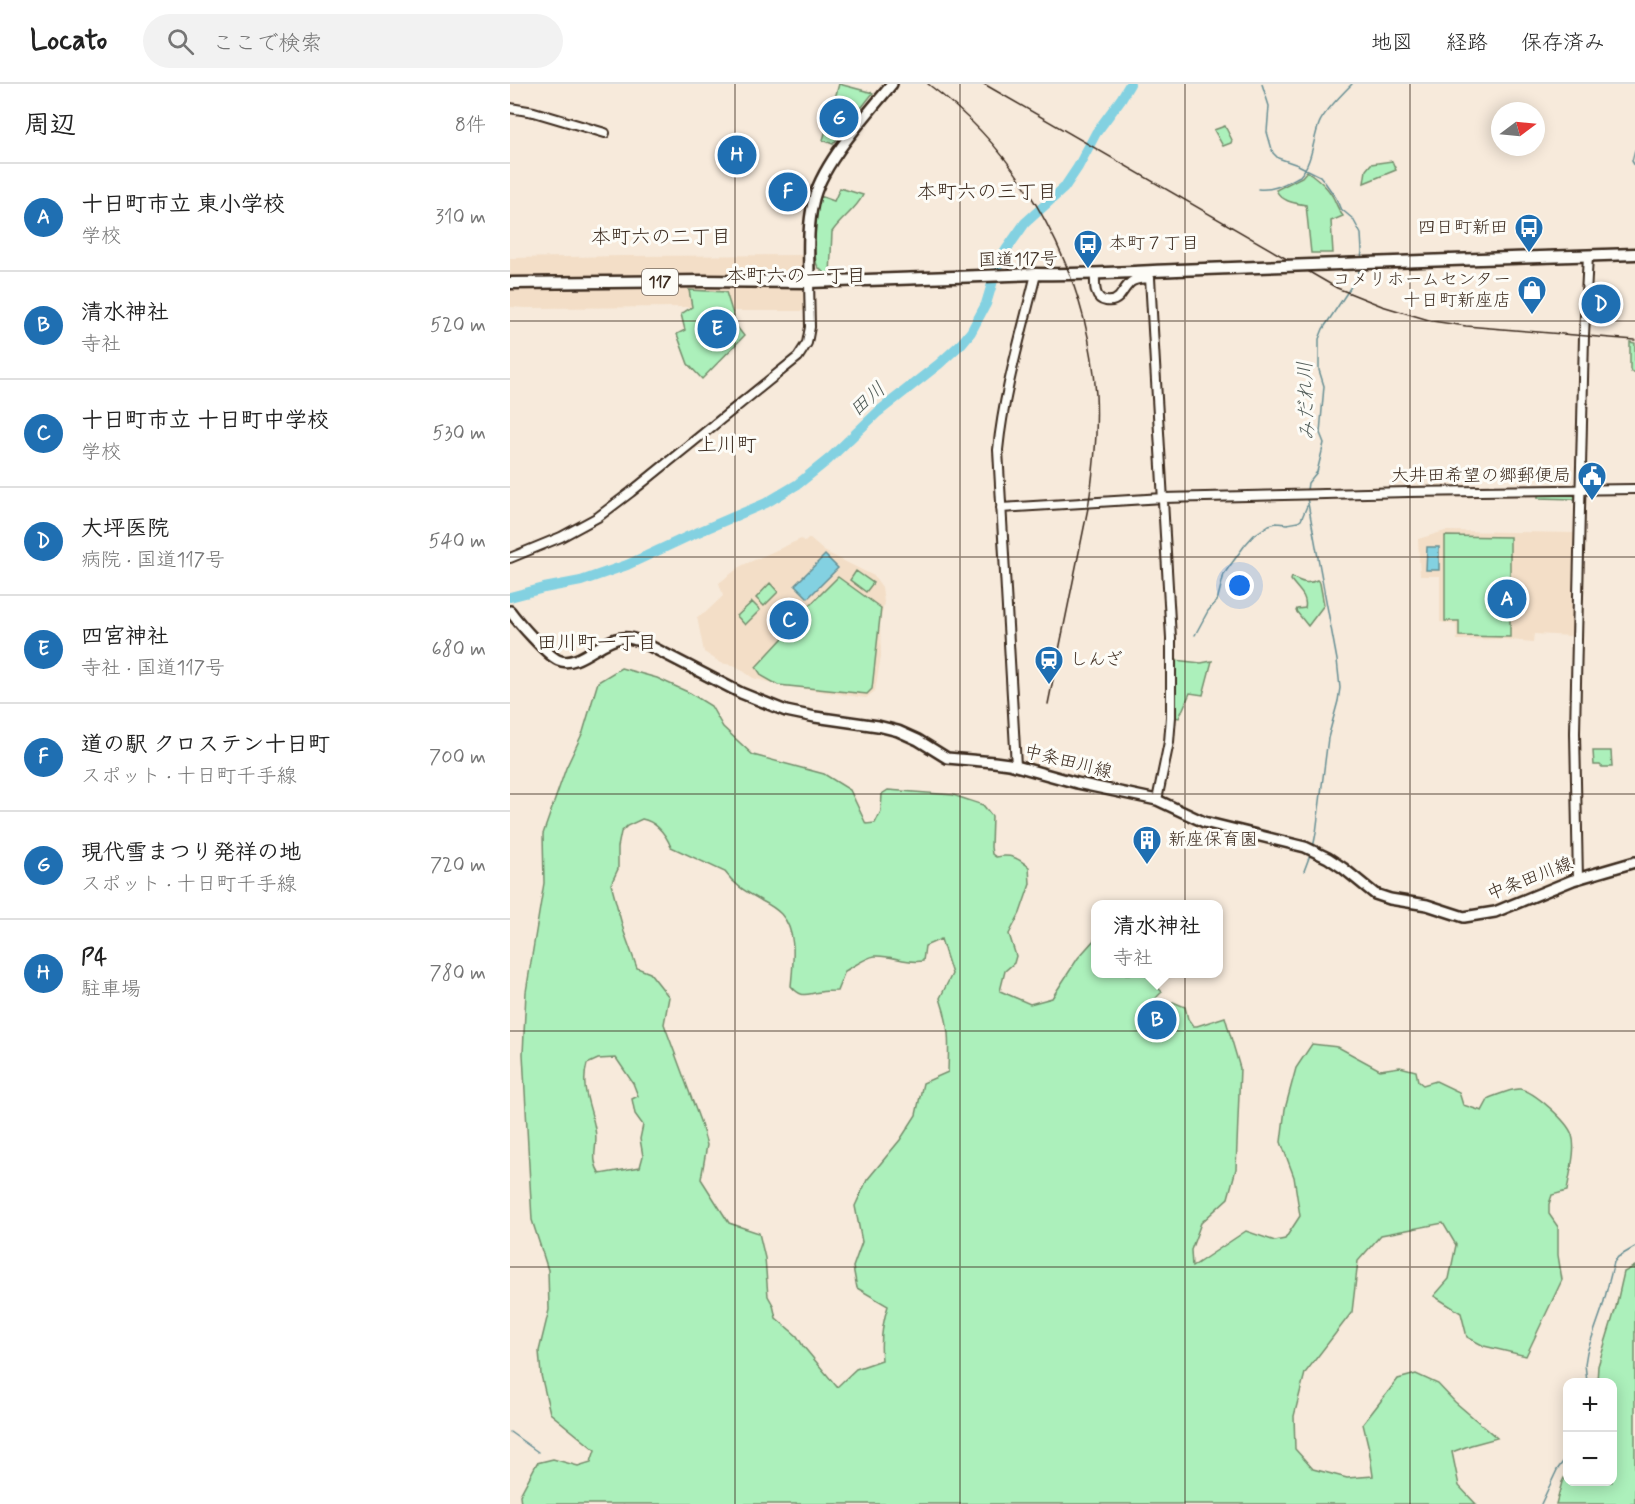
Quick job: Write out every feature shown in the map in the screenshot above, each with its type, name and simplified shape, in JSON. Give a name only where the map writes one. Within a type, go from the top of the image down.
[{"type":"highway","name":"国道117号","points":[[510,283],[809,282],[1036,274],[1074,275],[1635,254]]},
{"type":"main road","points":[[809,282],[809,235],[813,203],[819,182],[846,141],[892,84]]},
{"type":"main road","name":"中条田川線","points":[[510,611],[519,623],[558,660],[569,662],[579,659],[609,641],[629,638],[644,643],[741,693],[770,705],[815,717],[898,731],[947,758],[1016,766],[1077,783],[1157,800],[1204,822],[1316,852],[1343,868],[1375,894],[1426,905],[1464,917],[1495,912],[1578,879],[1635,862]]},
{"type":"street","points":[[510,108],[534,112],[605,133]]},
{"type":"street","points":[[1578,879],[1575,733],[1588,255]]},
{"type":"street","points":[[1095,273],[1097,294],[1105,301],[1117,299],[1135,280],[1150,278],[1171,638],[1169,742],[1157,800]]},
{"type":"street","points":[[1016,766],[998,450],[1001,419],[1010,376],[1036,274]]},
{"type":"street","points":[[510,558],[561,537],[598,517],[798,357],[807,344],[810,327],[809,282]]},
{"type":"street","points":[[1001,508],[1164,498],[1635,489]]},
{"type":"shaded area","points":[[809,255],[810,311],[732,311],[726,292],[689,291],[692,307],[510,307],[510,258]]},
{"type":"shaded area","points":[[1445,531],[1576,533],[1573,636],[1534,634],[1533,642],[1501,639],[1457,640],[1456,625],[1440,622],[1440,576],[1420,576],[1418,539]]},
{"type":"shaded area","points":[[809,538],[824,551],[874,576],[882,587],[884,602],[880,624],[881,656],[875,691],[866,698],[778,685],[753,678],[736,666],[721,663],[704,652],[697,617],[705,613],[723,596],[719,583],[741,566],[801,539],[805,542]]},
{"type":"green space","points":[[839,84],[873,93],[833,144],[823,140]]},
{"type":"green space","points":[[1225,126],[1232,140],[1231,143],[1223,146],[1214,130]]},
{"type":"green space","points":[[1392,161],[1396,170],[1364,183],[1366,170],[1371,164]]},
{"type":"green space","points":[[1307,171],[1329,191],[1343,216],[1331,221],[1333,253],[1311,253],[1306,205],[1285,199],[1276,190],[1302,177]]},
{"type":"green space","points":[[840,188],[863,195],[832,232],[830,275],[818,267],[816,261],[816,221],[820,196],[834,201]]},
{"type":"green space","points":[[689,290],[726,292],[737,327],[744,336],[702,379],[688,364],[677,334],[685,330],[681,314],[692,307]]},
{"type":"green space","points":[[1630,342],[1635,343],[1635,372],[1631,372],[1630,369]]},
{"type":"green space","points":[[1574,494],[1575,499],[1538,498],[1538,495]]},
{"type":"green space","points":[[1445,536],[1510,537],[1510,637],[1459,636],[1459,621],[1445,621]]},
{"type":"green space","points":[[856,571],[873,583],[866,592],[850,580]]},
{"type":"green space","points":[[838,577],[881,608],[872,689],[867,694],[778,685],[762,676],[756,667],[806,613],[809,606]]},
{"type":"green space","points":[[1292,577],[1305,582],[1317,580],[1320,583],[1324,605],[1308,626],[1296,611],[1305,608],[1306,604],[1291,580]]},
{"type":"green space","points":[[770,583],[778,592],[764,606],[756,598]]},
{"type":"green space","points":[[752,602],[760,610],[745,625],[737,616]]},
{"type":"green space","points":[[1174,660],[1201,663],[1212,661],[1203,695],[1190,693],[1179,718],[1174,717]]},
{"type":"green space","points":[[621,668],[657,678],[690,693],[711,706],[723,727],[753,755],[824,774],[850,790],[866,824],[875,823],[881,811],[882,794],[888,790],[953,795],[983,805],[992,816],[992,854],[996,857],[1014,858],[1029,867],[1030,884],[1020,913],[1009,934],[1016,956],[1014,963],[1005,971],[1000,991],[1030,1004],[1052,998],[1078,958],[1091,943],[1091,978],[1149,978],[1162,992],[1151,1005],[1147,1015],[1142,1032],[1146,1039],[1163,1037],[1169,1027],[1168,1012],[1173,1002],[1185,1007],[1188,1019],[1193,1026],[1225,1017],[1240,1068],[1236,1169],[1228,1198],[1201,1223],[1191,1250],[1192,1267],[1246,1231],[1275,1241],[1285,1239],[1300,1216],[1294,1177],[1281,1142],[1285,1109],[1296,1068],[1312,1044],[1338,1047],[1380,1070],[1400,1067],[1416,1071],[1418,1081],[1423,1085],[1436,1081],[1459,1092],[1463,1105],[1482,1111],[1489,1098],[1517,1089],[1533,1095],[1550,1108],[1569,1129],[1573,1141],[1567,1191],[1552,1195],[1549,1204],[1549,1214],[1558,1227],[1558,1255],[1562,1280],[1526,1356],[1484,1346],[1467,1337],[1461,1313],[1434,1296],[1449,1279],[1456,1245],[1443,1223],[1381,1235],[1358,1261],[1352,1312],[1305,1373],[1294,1416],[1295,1449],[1313,1469],[1347,1478],[1373,1476],[1363,1424],[1398,1379],[1416,1374],[1438,1384],[1455,1402],[1497,1438],[1452,1452],[1459,1486],[1476,1504],[521,1504],[520,1495],[537,1463],[553,1459],[578,1466],[591,1462],[595,1450],[550,1413],[541,1375],[539,1351],[549,1310],[548,1270],[532,1220],[523,1054],[526,992],[544,883],[543,834],[566,768],[583,732],[598,682]],"holes":[[[642,819],[660,829],[671,847],[725,872],[742,888],[781,914],[792,939],[791,986],[801,994],[837,991],[845,971],[871,957],[923,961],[925,946],[941,939],[952,974],[940,998],[948,1035],[948,1072],[923,1083],[916,1115],[900,1140],[867,1180],[855,1206],[862,1242],[853,1267],[857,1288],[888,1306],[882,1333],[882,1360],[856,1369],[837,1387],[797,1336],[776,1318],[768,1296],[765,1258],[759,1233],[729,1223],[701,1179],[707,1145],[664,1024],[669,997],[650,973],[637,968],[611,884],[618,869],[621,832],[627,826]],[[616,1058],[633,1083],[638,1096],[632,1099],[635,1114],[643,1125],[640,1139],[643,1156],[640,1167],[600,1174],[595,1162],[596,1135],[585,1089],[587,1064],[598,1059]]]},
{"type":"green space","points":[[1593,751],[1611,751],[1612,767],[1594,765]]},
{"type":"green space","points":[[1635,1266],[1635,1504],[1556,1504],[1563,1480],[1563,1486],[1617,1486],[1617,1378],[1597,1378],[1598,1366],[1624,1272]]},
{"type":"water","points":[[1427,547],[1439,547],[1439,570],[1426,570]]},
{"type":"water","points":[[825,555],[838,568],[808,598],[795,585]]},
{"type":"waterway","name":"田川","points":[[510,597],[581,581],[627,565],[766,503],[798,484],[829,459],[878,412],[939,364],[971,332],[986,304],[998,264],[1006,250],[1025,223],[1064,188],[1096,133],[1130,84]]},
{"type":"waterway","name":"みだれ川","points":[[1262,84],[1269,106],[1267,132],[1273,153],[1278,158],[1320,176],[1336,198],[1340,208],[1353,219],[1361,234],[1361,260]]},
{"type":"waterway","points":[[1258,189],[1275,188],[1300,176],[1310,158],[1321,119],[1352,84]]},
{"type":"waterway","points":[[1635,150],[1632,161],[1635,166]]},
{"type":"waterway","name":"みだれ川","points":[[1307,490],[1308,483],[1317,472],[1324,443],[1320,433],[1324,386],[1319,370],[1319,339],[1358,275],[1360,267]]},
{"type":"waterway","name":"みだれ川","points":[[1307,498],[1337,660],[1340,688],[1328,738],[1313,848]]},
{"type":"waterway","points":[[1195,635],[1208,611],[1217,601],[1224,574],[1245,545],[1254,535],[1269,525],[1298,522],[1307,506]]},
{"type":"waterway","name":"みだれ川","points":[[1304,871],[1310,855]]},
{"type":"waterway","points":[[1587,1378],[1587,1352],[1602,1309],[1614,1262],[1635,1247]]},
{"type":"waterway","points":[[510,1432],[538,1452]]},
{"type":"waterway","points":[[1541,1504],[1563,1462]]},
{"type":"railway","points":[[928,84],[963,113],[994,146],[1022,182],[1065,262],[1080,305],[1090,350],[1096,395],[1096,437],[1092,480],[1048,704]]},
{"type":"railway","points":[[984,84],[1337,288],[1382,306],[1432,321],[1466,326],[1635,340]]},
{"type":"place","name":"現代雪まつり発祥の地","points":[[839,118]]},
{"type":"place","name":"P4","points":[[737,155]]},
{"type":"place","name":"道の駅 クロステン十日町","points":[[788,192]]},
{"type":"place","name":"四日町新田","points":[[1529,254]]},
{"type":"place","name":"本町７丁目","points":[[1088,270]]},
{"type":"place","name":"大坪医院","points":[[1601,304]]},
{"type":"place","name":"コメリホームセンター 十日町新座店","points":[[1532,316]]},
{"type":"place","name":"四宮神社","points":[[717,329]]},
{"type":"place","name":"大井田希望の郷郵便局","points":[[1592,502]]},
{"type":"place","name":"十日町市立 東小学校","points":[[1507,599]]},
{"type":"place","name":"十日町市立 十日町中学校","points":[[789,620]]},
{"type":"place","name":"しんざ","points":[[1049,686]]},
{"type":"place","name":"新座保育園","points":[[1147,866]]},
{"type":"place","name":"清水神社","points":[[1157,1020]]},
{"type":"district","name":"本町六の三丁目","points":[[987,192]]},
{"type":"district","name":"本町六の二丁目","points":[[661,237]]},
{"type":"district","name":"本町六の一丁目","points":[[796,276]]},
{"type":"district","name":"上川町","points":[[727,445]]},
{"type":"district","name":"田川町一丁目","points":[[597,643]]}]
